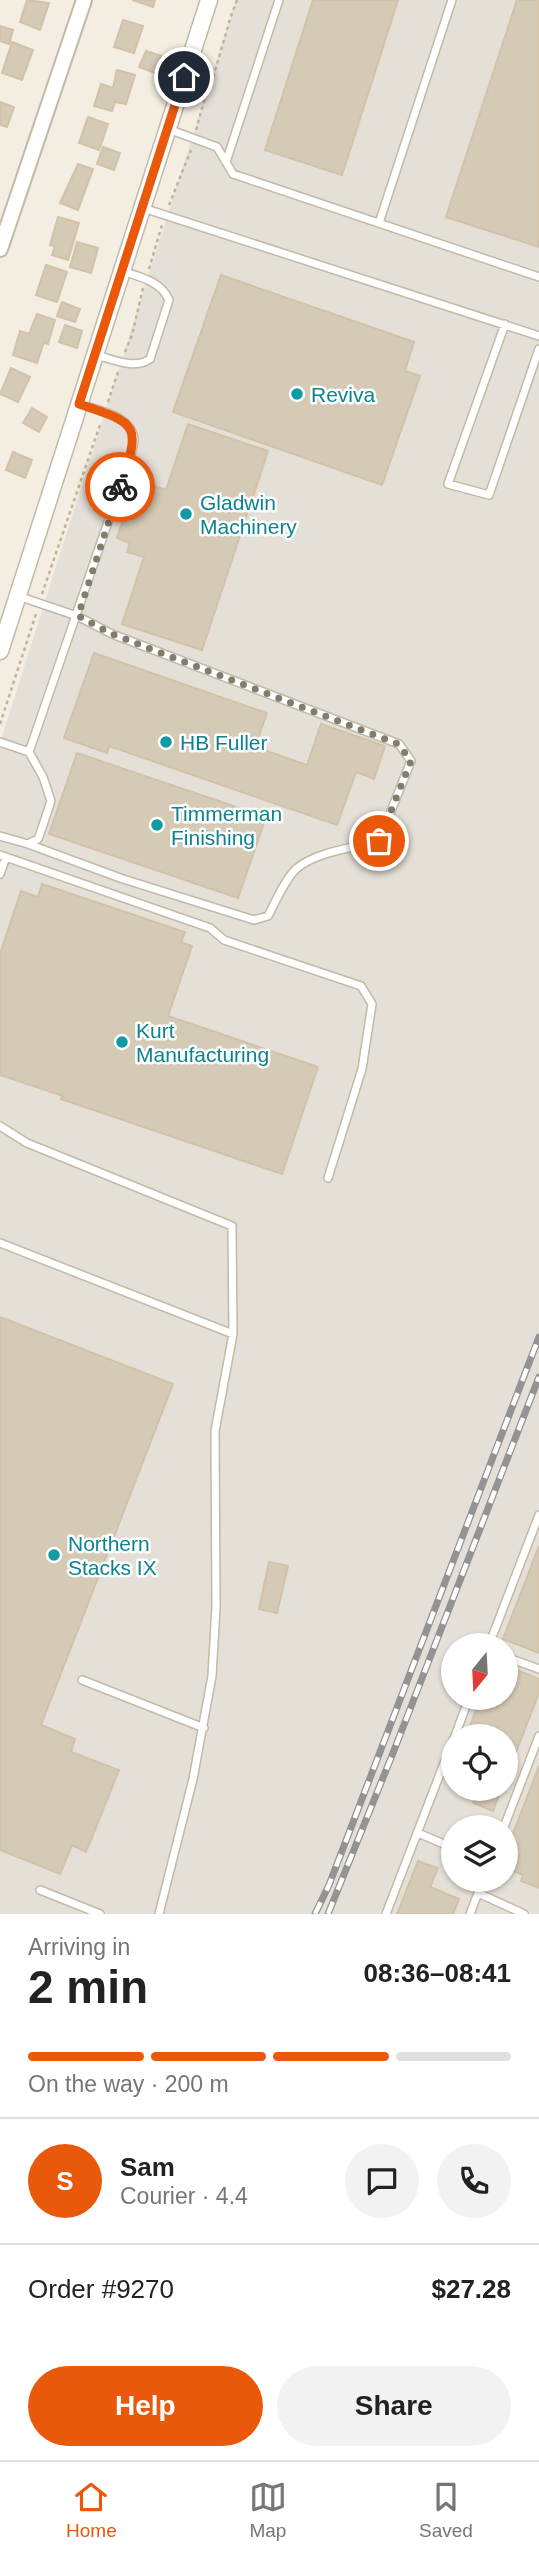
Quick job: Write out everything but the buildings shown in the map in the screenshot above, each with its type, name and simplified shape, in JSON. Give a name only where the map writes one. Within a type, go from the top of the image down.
[{"type":"street","points":[[0,249],[84,0]]},
{"type":"street","points":[[0,651],[209,0]]},
{"type":"lane","points":[[226,162],[279,0]]},
{"type":"lane","points":[[379,223],[453,0]]},
{"type":"lane","points":[[167,129],[218,147],[233,174],[539,276]]},
{"type":"lane","points":[[142,208],[539,336]]},
{"type":"lane","points":[[95,354],[135,364],[146,362],[150,359],[169,300],[166,292],[153,282],[122,270]]},
{"type":"lane","points":[[505,324],[449,484],[489,495],[539,349]]},
{"type":"lane","points":[[29,752],[78,616],[134,439],[130,427],[116,416],[79,404]]},
{"type":"lane","points":[[0,836],[254,920],[268,916],[296,869],[315,858],[379,841],[411,761],[398,744],[112,634],[78,616],[17,596]]},
{"type":"lane","points":[[0,742],[29,752],[43,777],[51,801],[38,839],[28,844]]},
{"type":"lane","points":[[0,874],[3,856],[211,928],[224,940],[362,986],[372,1004],[362,1069],[328,1178]]},
{"type":"lane","points":[[0,1126],[27,1143],[232,1226],[233,1334],[215,1431],[216,1607],[212,1676],[204,1728],[159,1914]]},
{"type":"lane","points":[[0,1244],[233,1334]]},
{"type":"lane","points":[[494,1633],[539,1516]]},
{"type":"lane","points":[[518,1662],[539,1670]]},
{"type":"lane","points":[[82,1680],[204,1728]]},
{"type":"lane","points":[[509,1815],[539,1736]]},
{"type":"lane","points":[[386,1914],[441,1772]]},
{"type":"lane","points":[[418,1833],[441,1843]]},
{"type":"lane","points":[[40,1890],[100,1914]]},
{"type":"lane","points":[[470,1914],[478,1893],[524,1914]]},
{"type":"shaded area","points":[[236,0],[539,0],[539,1914],[0,1914],[0,743]]},
{"type":"railway","points":[[315,1914],[329,1885],[539,1337]]},
{"type":"railway","points":[[328,1914],[539,1377]]},
{"type":"way so far","points":[[120,487],[78,616],[112,634],[398,744],[411,761],[379,841]]},
{"type":"place","name":"Reviva","points":[[297,394]]},
{"type":"place","name":"Gladwin Machinery","points":[[186,514]]},
{"type":"place","name":"HB Fuller","points":[[166,742]]},
{"type":"place","name":"Timmerman Finishing","points":[[157,825]]},
{"type":"place","name":"Kurt Manufacturing","points":[[122,1042]]},
{"type":"place","name":"Northern Stacks IX","points":[[54,1555]]},
{"type":"route","points":[[120,487],[134,439],[130,427],[116,416],[79,404],[184,77]]}]
